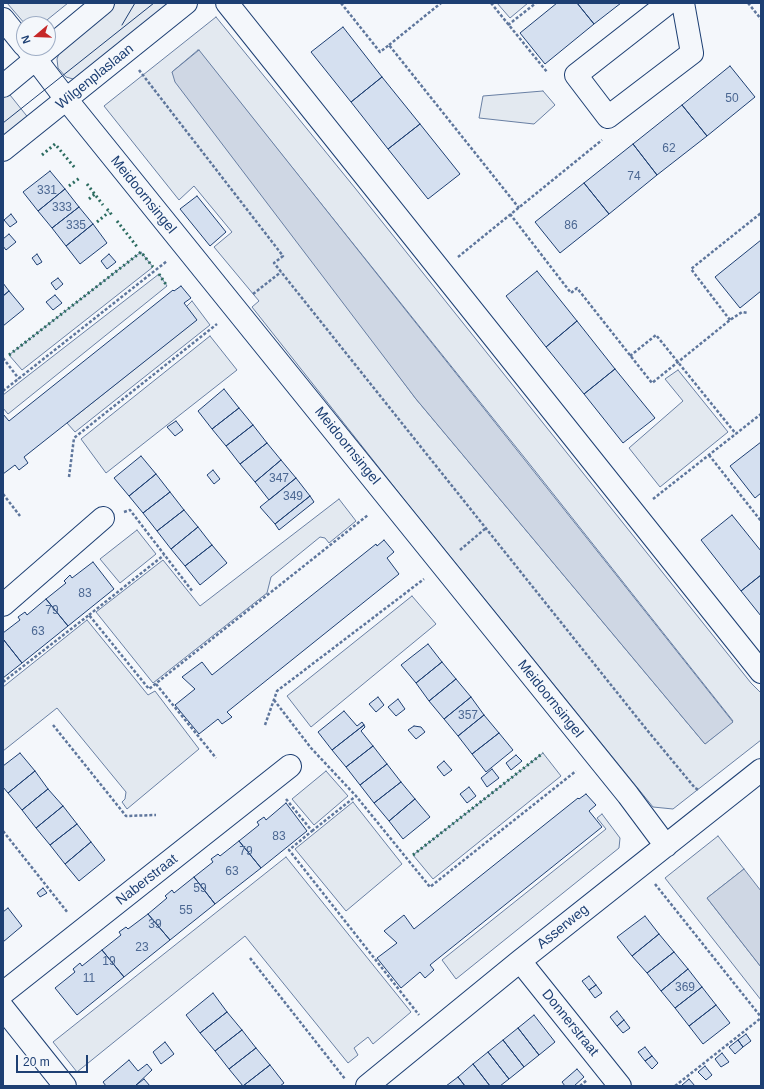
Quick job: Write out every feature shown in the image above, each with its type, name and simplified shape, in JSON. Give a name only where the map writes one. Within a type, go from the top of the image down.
[{"type":"street","points":[[56,33],[103,3]]},
{"type":"street","name":"Wilgenplaslaan","points":[[3,150],[186,3]]},
{"type":"street","points":[[227,3],[761,672]]},
{"type":"street","points":[[668,3],[576,75],[608,117],[692,53],[683,3]]},
{"type":"street","name":"Meidoornsingel","points":[[3,19],[16,35]]},
{"type":"street","points":[[3,86],[25,56]]},
{"type":"street","name":"Meidoornsingel","points":[[33,56],[66,100],[628,795],[666,846]]},
{"type":"street","points":[[3,605],[103,518]]},
{"type":"street","name":"Naberstraat","points":[[3,993],[290,766]]},
{"type":"street","name":"Asserweg","points":[[368,1086],[520,961],[761,770]]},
{"type":"street","name":"Donnerstraat","points":[[520,961],[620,1086]]},
{"type":"street","points":[[3,1008],[65,1086]]},
{"type":"path","points":[[341,3],[380,52],[441,3]]},
{"type":"path","points":[[490,3],[547,72]]},
{"type":"path","points":[[508,25],[536,3]]},
{"type":"path","points":[[748,3],[761,19]]},
{"type":"path","points":[[389,45],[518,208]]},
{"type":"path","points":[[125,53],[283,256],[274,263],[281,272],[695,788],[721,801]]},
{"type":"path","points":[[441,271],[605,138],[608,117]]},
{"type":"path","points":[[730,320],[691,269],[761,213]]},
{"type":"path","points":[[510,214],[571,293],[576,288],[652,383],[730,320],[742,312],[748,313]]},
{"type":"path","points":[[3,391],[170,259]]},
{"type":"path","points":[[69,477],[74,438],[217,325],[281,272]]},
{"type":"path","points":[[630,356],[656,335],[736,434]]},
{"type":"path","points":[[3,358],[19,379]]},
{"type":"path","points":[[635,514],[761,414]]},
{"type":"path","points":[[709,455],[761,521]]},
{"type":"path","points":[[3,494],[20,516]]},
{"type":"path","points":[[103,518],[130,510],[193,592]]},
{"type":"path","points":[[89,615],[149,689],[368,515]]},
{"type":"path","points":[[265,725],[277,691],[442,565],[486,528]]},
{"type":"path","points":[[3,682],[164,555]]},
{"type":"path","points":[[156,684],[216,758]]},
{"type":"path","points":[[274,700],[311,748],[356,796],[430,887],[576,771]]},
{"type":"path","points":[[53,725],[126,816],[156,815]]},
{"type":"path","points":[[272,781],[312,831]]},
{"type":"path","points":[[356,796],[289,850],[433,1032]]},
{"type":"path","points":[[3,831],[82,930]]},
{"type":"path","points":[[640,865],[761,1017],[675,1086]]},
{"type":"path","points":[[250,958],[345,1080]]},
{"type":"shaded area","points":[[7,3],[68,3],[52,16],[18,16]]},
{"type":"shaded area","points":[[116,3],[176,3],[84,77],[73,79],[66,77],[58,68],[57,59],[61,48]]},
{"type":"shaded area","points":[[497,3],[528,3],[510,18]]},
{"type":"shaded area","points":[[216,17],[355,188],[751,683],[761,693],[761,740],[673,809],[653,807],[403,498],[252,307],[259,301],[214,247],[232,232],[194,186],[179,200],[104,106]],"holes":[[[198,50],[733,721],[705,744],[416,399],[172,72]]]},
{"type":"shaded area","points":[[199,50],[733,722],[705,744],[416,399],[175,82],[172,72]]},
{"type":"shaded area","points":[[6,90],[30,120],[3,141],[3,93]]},
{"type":"shaded area","points":[[543,91],[555,105],[534,124],[479,118],[483,96]]},
{"type":"shaded area","points":[[141,252],[153,267],[22,370],[9,355]]},
{"type":"shaded area","points":[[159,274],[167,286],[8,414],[3,408],[3,395]]},
{"type":"shaded area","points":[[192,301],[210,325],[75,432],[67,423],[196,320],[186,307]]},
{"type":"shaded area","points":[[210,336],[237,370],[106,473],[81,439]]},
{"type":"shaded area","points":[[678,370],[728,432],[660,487],[629,448],[683,401],[665,379]]},
{"type":"shaded area","points":[[339,499],[356,521],[329,543],[325,538],[320,537],[271,577],[267,593],[153,683],[96,612],[163,560],[200,606]]},
{"type":"shaded area","points":[[137,530],[156,554],[120,583],[100,559]]},
{"type":"shaded area","points":[[412,596],[436,624],[311,727],[287,696]]},
{"type":"shaded area","points":[[87,620],[148,695],[155,691],[199,749],[127,809],[122,802],[125,799],[126,792],[57,708],[3,751],[3,687]]},
{"type":"shaded area","points":[[543,753],[561,776],[433,879],[413,855]]},
{"type":"shaded area","points":[[326,771],[348,796],[314,825],[292,799]]},
{"type":"shaded area","points":[[353,802],[402,864],[346,911],[295,849]]},
{"type":"shaded area","points":[[602,814],[620,838],[619,848],[456,979],[442,960],[606,829],[597,818]]},
{"type":"shaded area","points":[[718,836],[744,869],[707,898],[761,967],[761,1000],[665,878]]},
{"type":"shaded area","points":[[286,857],[411,1012],[373,1044],[368,1037],[354,1048],[358,1055],[348,1063],[245,936],[77,1072],[53,1042]]},
{"type":"shaded area","points":[[744,869],[761,891],[761,967],[707,898]]},
{"type":"building","points":[[557,3],[577,3],[594,24],[545,64],[520,33]]},
{"type":"building","points":[[577,3],[621,3],[594,24]]},
{"type":"building","points":[[343,27],[382,77],[351,102],[311,52]]},
{"type":"building","points":[[730,66],[755,97],[707,136],[682,105]]},
{"type":"building","points":[[382,77],[420,124],[388,149],[351,102]]},
{"type":"building","points":[[682,105],[707,136],[657,175],[633,144]]},
{"type":"building","points":[[420,124],[460,174],[428,199],[388,149]]},
{"type":"building","points":[[633,144],[657,175],[609,214],[584,183]]},
{"type":"building","points":[[50,171],[65,189],[38,211],[23,192]]},
{"type":"building","points":[[584,183],[609,214],[560,253],[535,222]]},
{"type":"building","points":[[65,189],[79,207],[52,228],[38,211]]},
{"type":"building","points":[[197,196],[226,232],[210,246],[180,209]]},
{"type":"building","points":[[79,207],[93,224],[66,246],[52,228]]},
{"type":"building","points":[[11,214],[17,222],[10,227],[4,220]]},
{"type":"building","points":[[93,224],[107,243],[80,264],[66,246]]},
{"type":"building","points":[[9,234],[16,242],[6,250],[3,246],[3,239]]},
{"type":"building","points":[[761,240],[761,291],[740,308],[715,277]]},
{"type":"building","points":[[37,254],[42,262],[37,265],[32,258]]},
{"type":"building","points":[[109,254],[116,262],[107,269],[101,261]]},
{"type":"building","points":[[537,271],[577,321],[546,347],[506,296]]},
{"type":"building","points":[[58,278],[63,284],[56,290],[51,283]]},
{"type":"building","points":[[3,283],[9,291],[3,296]]},
{"type":"building","points":[[181,286],[191,298],[184,303],[197,320],[24,457],[28,463],[19,470],[15,465],[3,474],[3,414],[9,421],[173,290],[174,291]]},
{"type":"building","points":[[9,291],[24,309],[3,326],[3,296]]},
{"type":"building","points":[[55,295],[62,303],[53,310],[46,302]]},
{"type":"building","points":[[577,321],[615,369],[584,394],[546,347]]},
{"type":"building","points":[[615,369],[655,418],[623,443],[584,394]]},
{"type":"building","points":[[224,389],[239,408],[212,429],[198,411]]},
{"type":"building","points":[[239,408],[253,425],[226,446],[212,429]]},
{"type":"building","points":[[176,421],[183,430],[175,436],[167,427]]},
{"type":"building","points":[[253,425],[267,443],[240,464],[226,446]]},
{"type":"building","points":[[761,442],[761,493],[755,498],[730,466]]},
{"type":"building","points":[[267,443],[281,460],[255,482],[240,464]]},
{"type":"building","points":[[141,456],[156,474],[129,496],[114,478]]},
{"type":"building","points":[[281,460],[296,478],[269,500],[255,482]]},
{"type":"building","points":[[213,470],[220,479],[214,484],[207,475]]},
{"type":"building","points":[[156,474],[170,492],[143,513],[129,496]]},
{"type":"building","points":[[296,478],[310,496],[275,524],[260,507]]},
{"type":"building","points":[[170,492],[184,510],[157,531],[143,513]]},
{"type":"building","points":[[310,496],[314,502],[279,530],[275,524]]},
{"type":"building","points":[[184,510],[198,527],[171,549],[157,531]]},
{"type":"building","points":[[732,515],[761,551],[761,575],[741,591],[701,540]]},
{"type":"building","points":[[198,527],[212,545],[185,566],[171,549]]},
{"type":"building","points":[[384,540],[394,552],[387,558],[399,574],[227,712],[232,717],[222,724],[218,719],[199,734],[175,705],[195,689],[182,677],[202,662],[212,675],[376,544],[377,546]]},
{"type":"building","points":[[212,545],[227,563],[200,585],[185,566]]},
{"type":"building","points":[[93,562],[114,589],[68,626],[46,599],[66,583],[64,581],[70,575],[72,578]]},
{"type":"building","points":[[761,575],[761,616],[741,591]]},
{"type":"building","points":[[46,599],[68,626],[22,663],[3,639],[3,633],[20,620],[18,617],[25,612],[27,615]]},
{"type":"building","points":[[3,639],[22,663],[3,678]]},
{"type":"building","points":[[428,644],[442,662],[416,683],[401,665]]},
{"type":"building","points":[[442,662],[456,679],[429,701],[416,683]]},
{"type":"building","points":[[456,679],[471,697],[444,719],[429,701]]},
{"type":"building","points":[[378,697],[384,705],[376,712],[369,704]]},
{"type":"building","points":[[471,697],[484,715],[458,736],[444,719]]},
{"type":"building","points":[[398,699],[405,709],[396,716],[388,707]]},
{"type":"building","points":[[344,711],[357,726],[362,722],[364,725],[332,750],[318,732]]},
{"type":"building","points":[[484,715],[499,733],[472,754],[458,736]]},
{"type":"building","points":[[364,725],[365,727],[361,731],[373,746],[346,767],[332,750]]},
{"type":"building","points":[[414,726],[421,727],[425,732],[416,739],[408,730]]},
{"type":"building","points":[[499,733],[513,750],[486,772],[472,754]]},
{"type":"building","points":[[373,746],[387,764],[360,785],[346,767]]},
{"type":"building","points":[[20,753],[35,771],[8,793],[3,787],[3,766]]},
{"type":"building","points":[[516,755],[522,761],[511,770],[506,763]]},
{"type":"building","points":[[444,761],[452,770],[444,776],[437,767]]},
{"type":"building","points":[[387,764],[401,782],[374,803],[360,785]]},
{"type":"building","points":[[492,769],[499,778],[487,787],[481,778]]},
{"type":"building","points":[[35,771],[48,789],[22,810],[8,793]]},
{"type":"building","points":[[401,782],[415,799],[389,821],[374,803]]},
{"type":"building","points":[[469,787],[476,796],[467,803],[460,794]]},
{"type":"building","points":[[48,789],[63,806],[36,828],[22,810]]},
{"type":"building","points":[[586,794],[596,805],[589,811],[602,827],[430,965],[434,970],[425,978],[420,972],[401,988],[377,958],[397,943],[384,931],[404,915],[414,929],[578,798],[579,799]]},
{"type":"building","points":[[415,799],[430,817],[403,839],[389,821]]},
{"type":"building","points":[[286,803],[307,831],[261,868],[239,841],[259,825],[257,822],[264,817],[266,820]]},
{"type":"building","points":[[63,806],[77,824],[50,845],[36,828]]},
{"type":"building","points":[[77,824],[91,842],[65,864],[50,845]]},
{"type":"building","points":[[239,841],[261,868],[215,904],[194,877],[213,862],[211,859],[218,854],[220,856]]},
{"type":"building","points":[[91,842],[105,860],[79,881],[65,864]]},
{"type":"building","points":[[194,877],[215,904],[170,940],[148,914],[167,898],[165,896],[172,890],[174,893]]},
{"type":"building","points":[[43,888],[47,893],[40,897],[37,893]]},
{"type":"building","points":[[8,908],[22,926],[3,942],[3,912]]},
{"type":"building","points":[[148,914],[170,940],[124,977],[102,950],[121,935],[119,932],[126,927],[128,929]]},
{"type":"building","points":[[645,916],[659,934],[632,956],[617,937]]},
{"type":"building","points":[[659,934],[674,952],[647,973],[632,956]]},
{"type":"building","points":[[102,950],[124,977],[77,1015],[55,988],[75,972],[73,969],[80,963],[82,966]]},
{"type":"building","points":[[674,952],[688,969],[661,991],[647,973]]},
{"type":"building","points":[[688,969],[702,987],[675,1008],[661,991]]},
{"type":"building","points":[[589,976],[596,985],[589,990],[582,981]]},
{"type":"building","points":[[596,985],[602,993],[595,998],[589,990]]},
{"type":"building","points":[[702,987],[716,1005],[689,1026],[675,1008]]},
{"type":"building","points":[[213,993],[227,1012],[200,1033],[186,1015]]},
{"type":"building","points":[[716,1005],[730,1023],[703,1044],[689,1026]]},
{"type":"building","points":[[617,1011],[624,1020],[617,1026],[610,1017]]},
{"type":"building","points":[[227,1012],[242,1030],[215,1051],[200,1033]]},
{"type":"building","points":[[534,1015],[555,1042],[539,1055],[518,1028]]},
{"type":"building","points":[[624,1020],[630,1028],[623,1033],[617,1026]]},
{"type":"building","points":[[518,1028],[539,1055],[524,1067],[503,1040]]},
{"type":"building","points":[[242,1030],[256,1048],[229,1069],[215,1051]]},
{"type":"building","points":[[746,1034],[751,1041],[743,1047],[738,1040]]},
{"type":"building","points":[[503,1040],[524,1067],[509,1079],[488,1052]]},
{"type":"building","points":[[738,1040],[743,1047],[735,1054],[729,1047]]},
{"type":"building","points":[[165,1042],[174,1054],[161,1064],[153,1052]]},
{"type":"building","points":[[645,1047],[652,1056],[645,1061],[638,1052]]},
{"type":"building","points":[[256,1048],[270,1065],[243,1086],[229,1069]]},
{"type":"building","points":[[488,1052],[509,1079],[500,1086],[490,1086],[473,1064]]},
{"type":"building","points":[[722,1053],[729,1062],[721,1067],[715,1059]]},
{"type":"building","points":[[652,1056],[658,1063],[652,1069],[645,1061]]},
{"type":"building","points":[[129,1060],[138,1071],[147,1064],[152,1070],[135,1086],[106,1086],[103,1082]]},
{"type":"building","points":[[473,1064],[490,1086],[465,1086],[458,1077]]},
{"type":"building","points":[[270,1065],[284,1083],[280,1086],[243,1086]]},
{"type":"building","points":[[705,1066],[712,1075],[706,1080],[698,1072]]},
{"type":"building","points":[[577,1069],[584,1077],[574,1086],[565,1086],[562,1082]]},
{"type":"building","points":[[458,1077],[465,1086],[446,1086]]},
{"type":"building","points":[[144,1079],[150,1086],[135,1086]]},
{"type":"building","points":[[689,1079],[695,1086],[682,1085]]},
{"type":"tram line","points":[[122,25],[135,3]]},
{"type":"tram line","points":[[3,123],[154,3]]},
{"type":"hedge","points":[[42,155],[55,144],[75,168]]},
{"type":"hedge","points":[[69,186],[81,177]]},
{"type":"hedge","points":[[87,184],[103,205]]},
{"type":"hedge","points":[[89,199],[95,194]]},
{"type":"hedge","points":[[107,209],[112,215]]},
{"type":"hedge","points":[[97,222],[109,212]]},
{"type":"hedge","points":[[117,221],[138,248]]},
{"type":"hedge","points":[[9,355],[141,252],[153,267]]},
{"type":"hedge","points":[[159,274],[167,286]]},
{"type":"hedge","points":[[413,855],[543,753]]}]
